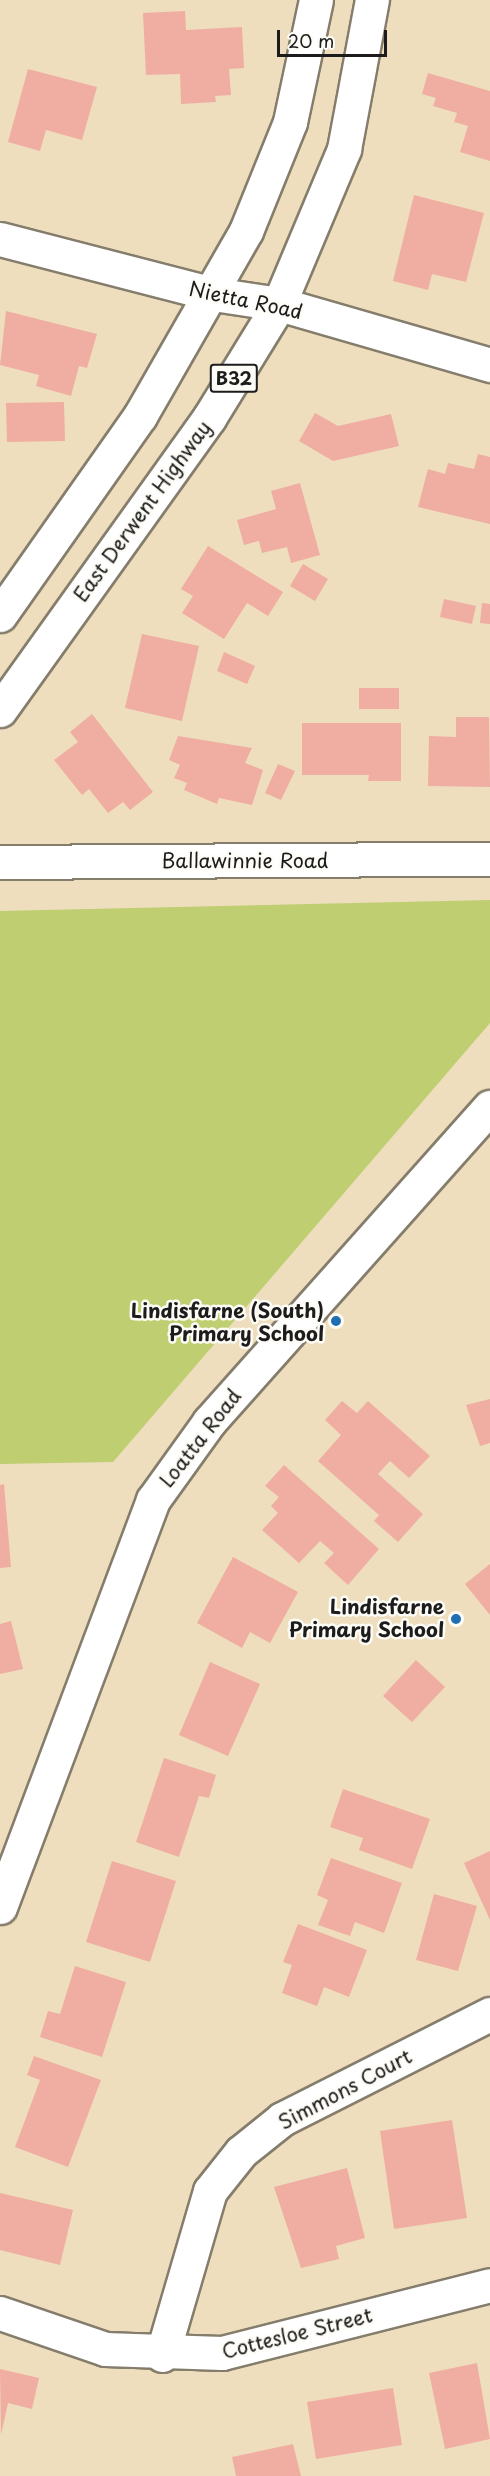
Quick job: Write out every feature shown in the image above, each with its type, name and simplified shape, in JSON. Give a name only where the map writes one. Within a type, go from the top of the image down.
[{"type":"street","points":[[0,615],[140,416],[213,294],[268,183],[290,122],[316,0]]},
{"type":"street","name":"East Derwent Highway","points":[[0,710],[209,418],[279,304],[344,149],[372,0]]},
{"type":"street","name":"Nietta Road","points":[[0,239],[213,294],[279,304],[490,365]]},
{"type":"street","name":"Ballawinnie Road","points":[[0,862],[490,859]]},
{"type":"street","name":"Loatta Road","points":[[0,1907],[153,1500],[209,1422],[490,1107]]},
{"type":"street","name":"Simmons Court","points":[[162,2355],[210,2191],[241,2152],[282,2119],[490,2014]]},
{"type":"street","name":"Cottesloe Street","points":[[0,2313],[105,2349],[162,2355],[222,2353],[490,2285]]},
{"type":"green space","points":[[490,900],[490,1023],[113,1462],[0,1464],[0,911]]},
{"type":"building","points":[[185,11],[186,30],[242,27],[244,68],[229,69],[231,95],[215,96],[216,102],[181,104],[180,74],[146,75],[143,13]]},
{"type":"building","points":[[28,69],[97,87],[82,140],[46,130],[40,151],[8,142]]},
{"type":"building","points":[[428,73],[490,91],[490,161],[460,152],[468,126],[454,122],[457,113],[433,106],[436,98],[422,94]]},
{"type":"building","points":[[414,195],[484,213],[466,282],[432,274],[428,290],[393,281]]},
{"type":"building","points":[[6,311],[97,334],[87,368],[79,366],[71,396],[36,386],[39,375],[0,365]]},
{"type":"building","points":[[64,402],[65,441],[7,442],[6,403]]},
{"type":"building","points":[[315,413],[338,426],[391,414],[399,446],[333,461],[299,441]]},
{"type":"building","points":[[478,454],[490,457],[490,524],[418,507],[428,469],[445,474],[448,463],[474,469]]},
{"type":"building","points":[[300,483],[320,555],[291,563],[287,547],[262,553],[259,541],[244,545],[237,520],[276,509],[271,491]]},
{"type":"building","points":[[208,546],[283,592],[268,616],[247,603],[224,639],[182,613],[193,596],[181,589]]},
{"type":"building","points":[[303,564],[328,579],[315,601],[290,586]]},
{"type":"building","points":[[444,599],[476,606],[472,624],[440,617]]},
{"type":"building","points":[[482,603],[490,604],[490,624],[480,623]]},
{"type":"building","points":[[142,634],[199,646],[182,721],[125,708]]},
{"type":"building","points":[[224,652],[255,666],[247,684],[217,671]]},
{"type":"building","points":[[359,688],[399,688],[399,709],[359,709]]},
{"type":"building","points":[[92,714],[153,792],[130,810],[123,802],[108,813],[89,789],[82,795],[54,760],[78,742],[70,732]]},
{"type":"building","points":[[456,717],[489,717],[490,787],[428,786],[429,736],[456,737]]},
{"type":"building","points":[[302,723],[401,723],[401,781],[368,781],[369,775],[302,775]]},
{"type":"building","points":[[178,736],[252,748],[245,763],[263,770],[252,805],[219,798],[217,804],[184,790],[187,783],[174,778],[180,765],[169,760]]},
{"type":"building","points":[[278,764],[295,771],[281,800],[265,793]]},
{"type":"building","points":[[490,1399],[490,1443],[480,1446],[466,1405]]},
{"type":"building","points":[[342,1401],[357,1413],[368,1401],[430,1456],[409,1478],[390,1461],[378,1474],[423,1514],[398,1542],[374,1521],[379,1515],[318,1461],[341,1435],[325,1420]]},
{"type":"building","points":[[284,1465],[379,1549],[348,1585],[324,1563],[334,1553],[320,1541],[299,1563],[262,1530],[278,1513],[271,1506],[279,1497],[265,1486]]},
{"type":"building","points":[[4,1484],[11,1567],[0,1568],[0,1485]]},
{"type":"building","points":[[233,1557],[298,1592],[270,1643],[250,1632],[242,1648],[197,1623]]},
{"type":"building","points":[[490,1564],[490,1615],[465,1584]]},
{"type":"building","points":[[11,1621],[23,1669],[0,1674],[0,1624]]},
{"type":"building","points":[[416,1660],[445,1687],[412,1722],[383,1696]]},
{"type":"building","points":[[210,1662],[260,1684],[228,1756],[179,1735]]},
{"type":"building","points":[[164,1758],[216,1775],[209,1798],[199,1796],[179,1857],[136,1842]]},
{"type":"building","points":[[343,1789],[430,1819],[412,1869],[359,1850],[363,1838],[330,1827]]},
{"type":"building","points":[[490,1851],[490,1920],[464,1863]]},
{"type":"building","points":[[331,1858],[402,1883],[384,1933],[355,1922],[350,1936],[318,1925],[328,1900],[317,1895]]},
{"type":"building","points":[[112,1861],[176,1881],[150,1962],[86,1942]]},
{"type":"building","points":[[434,1894],[477,1906],[458,1971],[416,1960]]},
{"type":"building","points":[[298,1924],[367,1950],[349,1997],[324,1987],[317,2006],[282,1993],[292,1965],[283,1962]]},
{"type":"building","points":[[75,1966],[126,1982],[102,2057],[40,2037],[48,2011],[60,2014]]},
{"type":"building","points":[[34,2056],[101,2080],[68,2167],[15,2147],[40,2080],[27,2075]]},
{"type":"building","points":[[452,2120],[467,2218],[394,2229],[380,2131]]},
{"type":"building","points":[[347,2168],[365,2238],[336,2246],[339,2259],[301,2268],[274,2187]]},
{"type":"building","points":[[0,2193],[73,2210],[60,2265],[0,2250]]},
{"type":"building","points":[[477,2363],[490,2439],[445,2449],[429,2373]]},
{"type":"building","points":[[0,2369],[39,2378],[32,2409],[8,2403],[1,2435]]},
{"type":"building","points":[[393,2388],[402,2445],[316,2459],[307,2402]]},
{"type":"building","points":[[293,2444],[301,2476],[236,2476],[232,2457]]},
{"type":"place","name":"Lindisfarne (South) Primary School","points":[[336,1321]]},
{"type":"place","name":"Lindisfarne Primary School","points":[[456,1619]]}]
